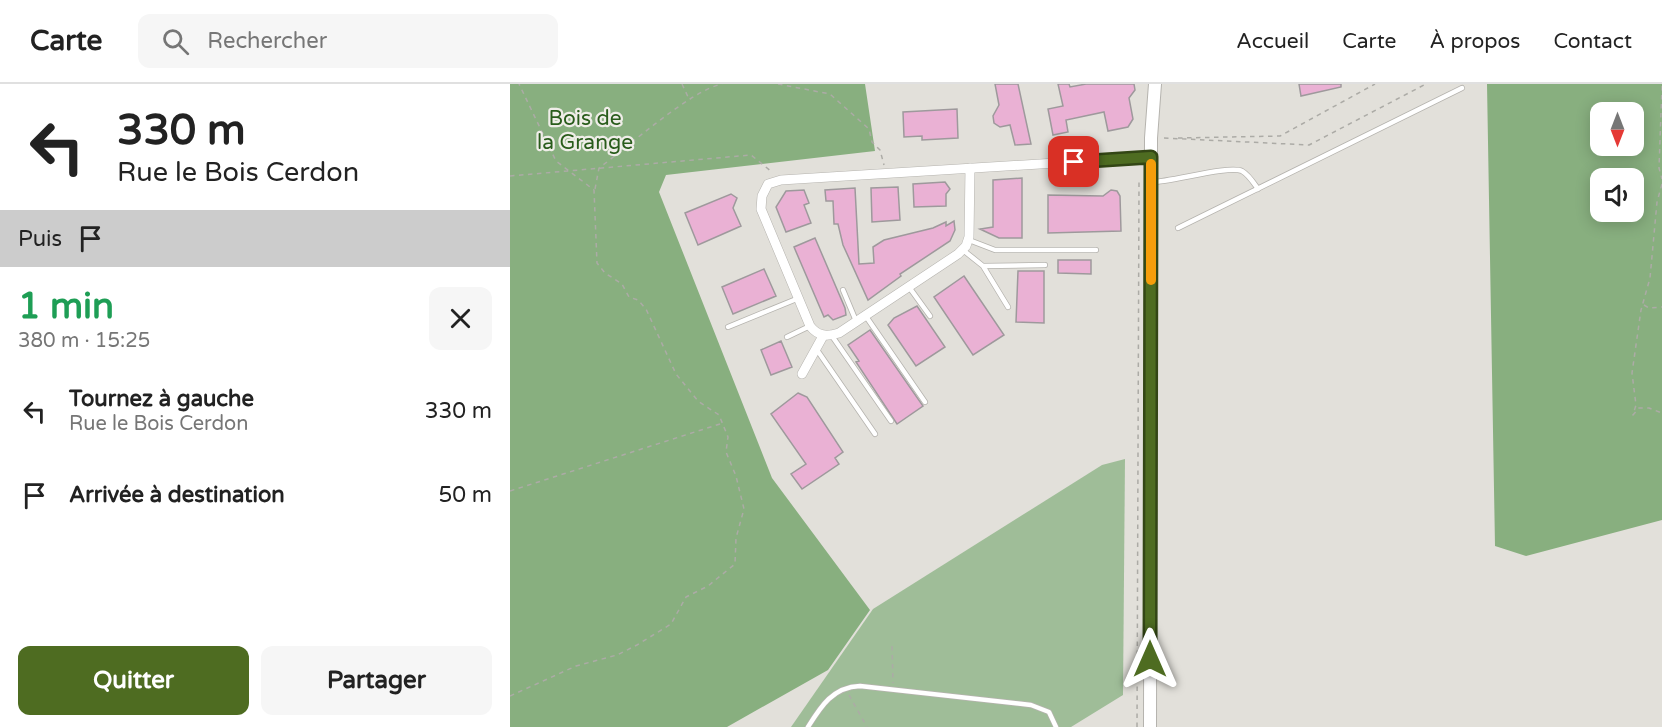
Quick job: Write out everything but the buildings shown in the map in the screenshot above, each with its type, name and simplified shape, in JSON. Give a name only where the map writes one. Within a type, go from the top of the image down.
[{"type":"main road","points":[[1150,727],[1147,178],[1151,157],[1156,86]]},
{"type":"street","points":[[827,336],[810,326],[761,209],[762,196],[768,184],[781,180],[1151,157]]},
{"type":"street","points":[[802,374],[816,349],[827,336],[856,321],[962,249],[968,240],[970,168]]},
{"type":"lane","points":[[1178,228],[1462,88]]},
{"type":"lane","points":[[1147,178],[1170,182],[1221,170],[1240,170],[1250,177],[1258,189]]},
{"type":"lane","points":[[968,240],[995,250],[1096,250]]},
{"type":"lane","points":[[962,249],[983,266],[1008,307]]},
{"type":"lane","points":[[983,266],[1045,265]]},
{"type":"lane","points":[[908,285],[930,316]]},
{"type":"lane","points":[[843,290],[856,321]]},
{"type":"lane","points":[[728,327],[799,298]]},
{"type":"lane","points":[[865,315],[925,402]]},
{"type":"lane","points":[[787,337],[810,326]]},
{"type":"lane","points":[[827,336],[891,421]]},
{"type":"lane","points":[[816,349],[874,434]]},
{"type":"lane","points":[[808,727],[826,700],[847,688],[860,686],[1031,705],[1048,712],[1056,727]]},
{"type":"path","points":[[519,84],[556,162],[594,190]]},
{"type":"path","points":[[682,84],[689,100]]},
{"type":"path","points":[[510,696],[576,666],[617,655],[637,645],[671,624],[686,597],[708,586],[735,564],[736,538],[744,509],[736,476],[726,452],[728,437],[720,415],[698,401],[676,374],[646,309],[638,300],[629,297],[622,284],[605,273],[597,262],[594,190],[599,168],[689,100],[712,86],[722,84]]},
{"type":"path","points":[[778,84],[830,94],[843,104],[869,129],[872,142],[880,150],[885,173]]},
{"type":"path","points":[[1375,84],[1280,136],[1162,138],[1309,145],[1426,84]]},
{"type":"path","points":[[1662,86],[1659,168],[1662,179]]},
{"type":"path","points":[[510,176],[751,155],[781,180]]},
{"type":"path","points":[[1137,727],[1139,183],[1147,178]]},
{"type":"path","points":[[1662,184],[1657,202],[1650,279],[1643,304],[1632,373],[1636,405],[1632,412],[1633,415],[1639,408],[1650,408],[1662,413]]},
{"type":"path","points":[[1643,304],[1650,308],[1662,307]]},
{"type":"path","points":[[510,491],[723,423]]},
{"type":"path","points":[[892,646],[894,668],[892,690]]},
{"type":"path","points":[[847,688],[867,727]]},
{"type":"green space","name":"Bois de la Grange","points":[[510,84],[865,84],[875,151],[666,175],[659,192],[772,478],[870,610],[828,670],[727,727],[510,727]]},
{"type":"green space","points":[[1487,84],[1662,84],[1662,520],[1526,556],[1495,546]]},
{"type":"green space","points":[[1125,459],[1123,695],[1071,727],[791,727],[873,609],[1102,465]]},
{"type":"slow traffic","points":[[1151,164],[1151,280]]},
{"type":"route","points":[[1074,162],[1151,157],[1150,659]]}]
